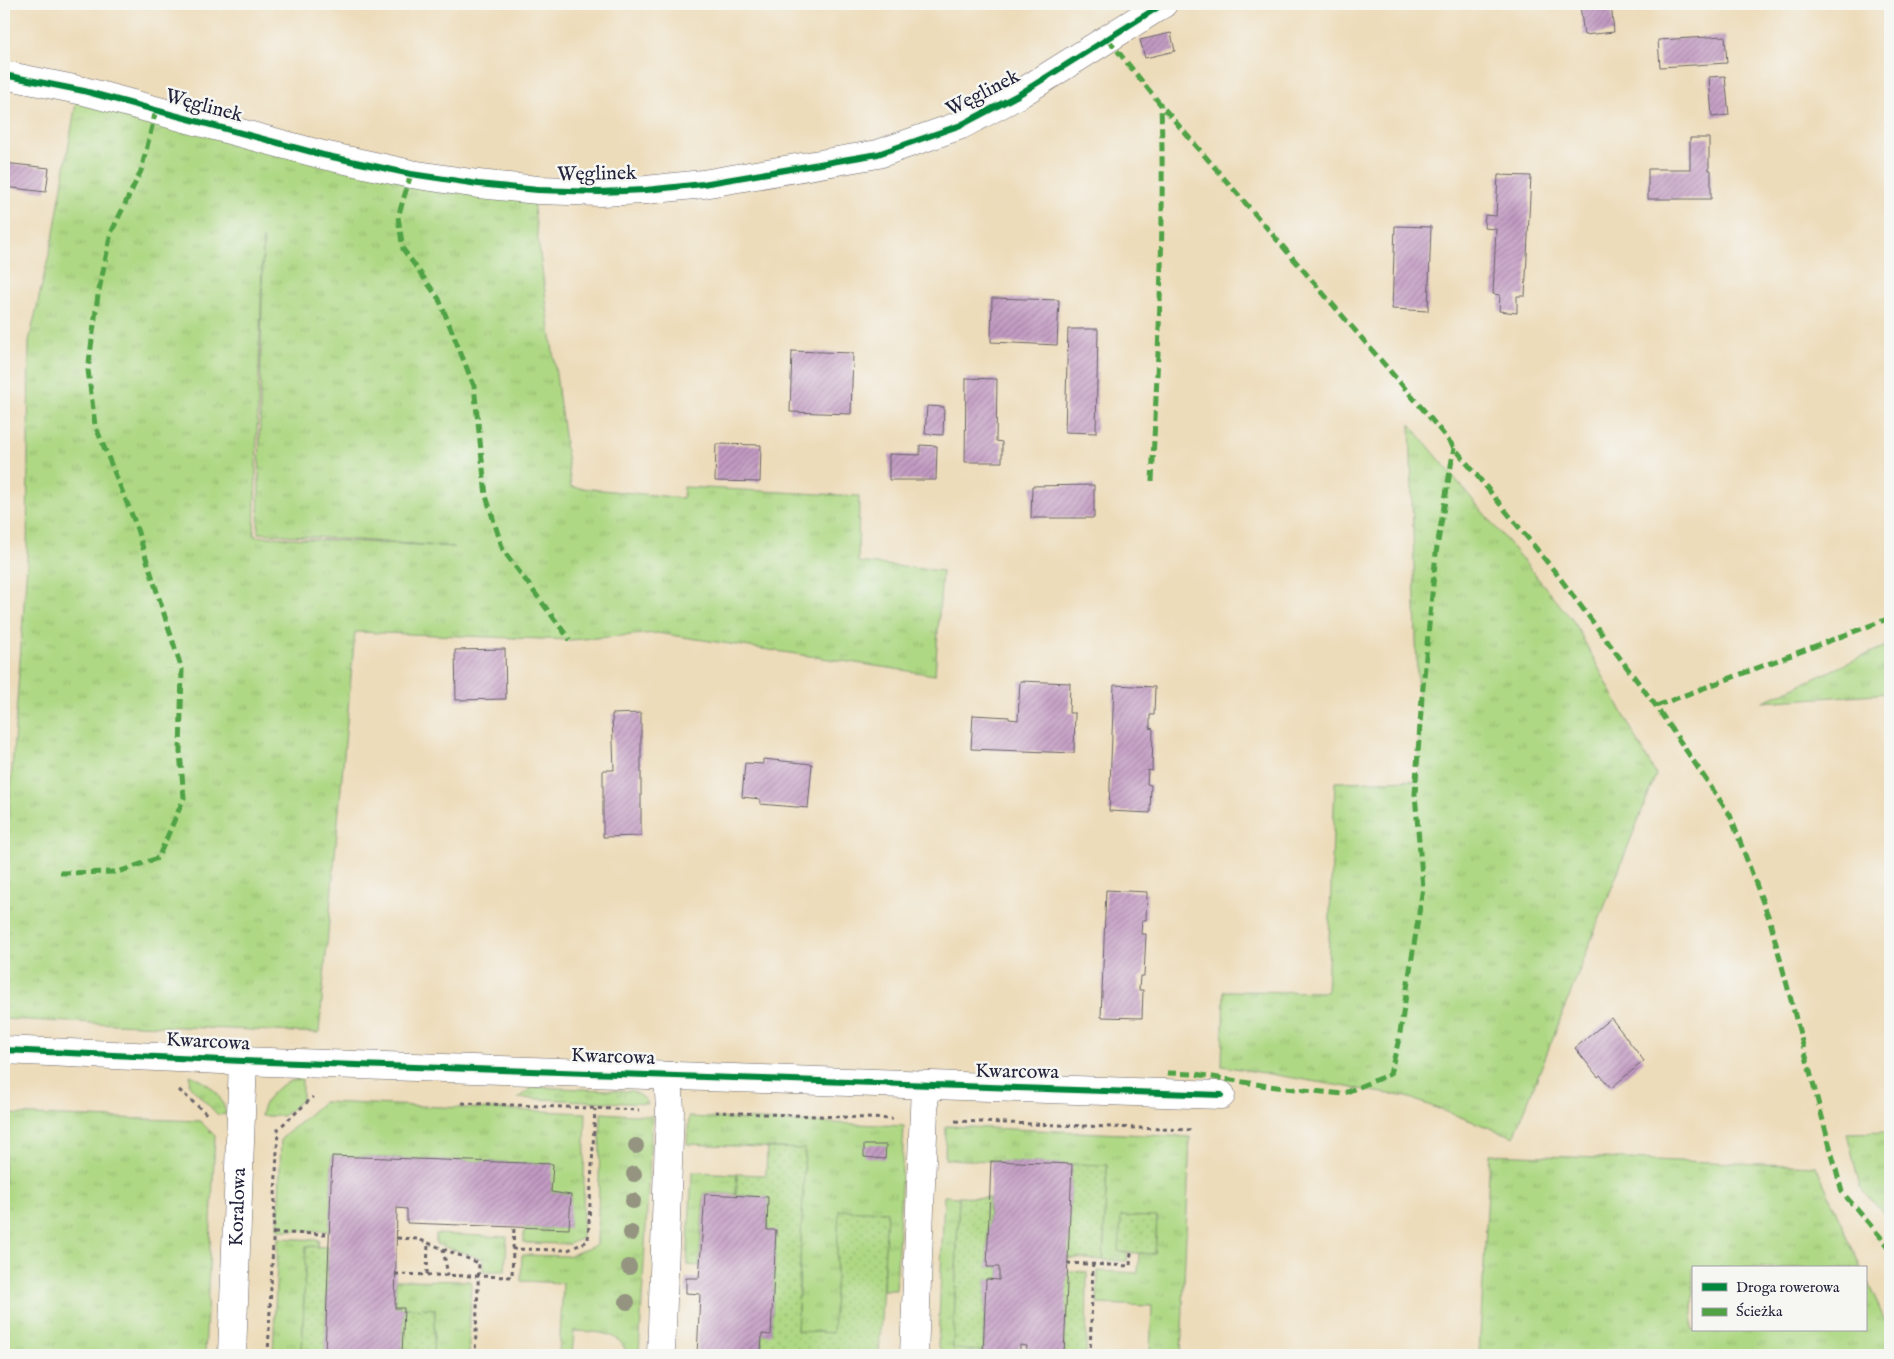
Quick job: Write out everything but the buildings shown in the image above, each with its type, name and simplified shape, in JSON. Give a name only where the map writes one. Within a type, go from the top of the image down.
[{"type":"street","name":"Węglinek","points":[[4,75],[84,91],[323,155],[412,174],[478,184],[538,190],[600,192],[646,190],[703,184],[878,154],[961,125],[1018,95],[1163,4]]},
{"type":"street","name":"Kwarcowa","points":[[4,1050],[243,1061],[1221,1095]]},
{"type":"street","name":"Koralowa","points":[[232,1355],[243,1061]]},
{"type":"street","points":[[661,1355],[670,1110],[668,1076]]},
{"type":"street","points":[[914,1355],[925,1086]]},
{"type":"path","points":[[178,1089],[214,1120]]},
{"type":"path","points":[[268,1355],[278,1129],[313,1097]]},
{"type":"path","points":[[513,1249],[568,1250],[588,1241],[595,1108]]},
{"type":"path","points":[[395,1274],[512,1277],[514,1228]]},
{"type":"path","points":[[274,1234],[330,1234]]},
{"type":"path","points":[[397,1238],[418,1239],[479,1263],[475,1355]]},
{"type":"path","points":[[427,1274],[428,1243]]},
{"type":"path","points":[[443,1248],[448,1275]]},
{"type":"path","points":[[1067,1263],[1130,1266],[1131,1253]]},
{"type":"path","points":[[1090,1355],[1093,1264]]},
{"type":"green space","points":[[76,102],[533,202],[571,487],[683,498],[684,487],[859,496],[858,562],[942,571],[935,675],[657,633],[570,640],[355,632],[319,1033],[4,1019],[4,825],[8,824],[27,564],[29,341],[54,233]],"holes":[[[263,238],[258,533],[454,547],[254,536]]]},
{"type":"green space","points":[[1410,424],[1574,622],[1656,775],[1514,1137],[1407,1097],[1222,1066],[1224,991],[1327,992],[1335,782],[1420,780]]},
{"type":"green space","points":[[1890,644],[1890,693],[1762,702]]},
{"type":"green space","points":[[190,1075],[203,1081],[218,1095],[226,1114],[218,1115],[189,1085]]},
{"type":"green space","points":[[302,1079],[302,1100],[283,1116],[261,1116],[266,1102],[275,1090],[288,1082]]},
{"type":"green space","points":[[533,1087],[632,1091],[645,1099],[648,1104],[518,1098]]},
{"type":"green space","points":[[323,1102],[586,1113],[582,1238],[569,1244],[524,1243],[524,1228],[569,1228],[570,1195],[551,1192],[552,1164],[332,1156],[330,1231],[278,1230],[281,1139]]},
{"type":"green space","points":[[601,1113],[652,1116],[639,1355],[627,1355],[620,1341],[606,1334],[574,1331],[572,1355],[559,1355],[563,1283],[521,1281],[522,1255],[568,1256],[597,1245]]},
{"type":"green space","points":[[4,1114],[200,1121],[215,1136],[205,1355],[4,1355]]},
{"type":"green space","points":[[689,1117],[904,1126],[896,1290],[883,1290],[886,1212],[833,1333],[797,1331],[805,1149],[687,1144]]},
{"type":"green space","points":[[946,1126],[1190,1137],[1181,1355],[1150,1355],[1152,1306],[1097,1304],[1098,1271],[1138,1273],[1139,1253],[1155,1254],[1157,1217],[1120,1252],[1127,1252],[1127,1261],[1103,1260],[1107,1166],[945,1159]]},
{"type":"green space","points":[[1890,1132],[1890,1221],[1860,1187],[1847,1133]]},
{"type":"green space","points":[[767,1148],[805,1149],[797,1331],[833,1333],[839,1210],[887,1212],[879,1355],[761,1355],[762,1334],[771,1334],[776,1231],[767,1230],[768,1197],[736,1195],[737,1174],[766,1175]]},
{"type":"green space","points":[[1490,1154],[1816,1166],[1860,1266],[1692,1266],[1692,1332],[1866,1332],[1866,1278],[1890,1332],[1890,1355],[1479,1355]]},
{"type":"green space","points":[[1072,1164],[1107,1165],[1103,1260],[1067,1258]]},
{"type":"green space","points":[[692,1172],[737,1174],[736,1194],[704,1193],[699,1266],[687,1265]]},
{"type":"green space","points":[[944,1196],[959,1197],[953,1348],[983,1351],[983,1355],[944,1355],[938,1345]]},
{"type":"green space","points":[[959,1197],[989,1198],[987,1267],[999,1267],[999,1280],[986,1279],[983,1351],[953,1349]]},
{"type":"green space","points":[[1121,1216],[1157,1217],[1155,1254],[1119,1252]]},
{"type":"green space","points":[[436,1234],[507,1237],[505,1271],[483,1271],[483,1259],[436,1244]]},
{"type":"green space","points":[[278,1238],[319,1240],[318,1247],[306,1246],[302,1355],[273,1355]]},
{"type":"green space","points":[[306,1246],[328,1247],[325,1355],[302,1355]]},
{"type":"green space","points":[[1066,1271],[1087,1272],[1086,1355],[1064,1355]]},
{"type":"green space","points":[[396,1280],[471,1281],[469,1355],[433,1355],[435,1309],[395,1308]]},
{"type":"green space","points":[[404,1308],[435,1309],[433,1355],[402,1355]]},
{"type":"marked path","points":[[1108,39],[1161,105],[1427,414],[1556,573],[1656,706],[1730,815],[1770,921],[1842,1192],[1890,1248]]},
{"type":"marked path","points":[[1152,481],[1159,340],[1161,105]]},
{"type":"marked path","points":[[60,873],[118,872],[158,858],[184,798],[180,752],[182,670],[134,520],[95,425],[88,370],[98,295],[111,233],[141,171],[156,110]]},
{"type":"marked path","points":[[411,174],[398,217],[403,249],[439,299],[474,386],[486,496],[503,550],[570,640]]},
{"type":"marked path","points":[[1167,1073],[1195,1074],[1268,1086],[1342,1094],[1390,1074],[1399,1039],[1423,888],[1415,794],[1436,553],[1454,448]]},
{"type":"marked path","points":[[1656,706],[1890,618]]},
{"type":"cycle path","points":[[4,75],[84,91],[323,155],[411,174],[478,184],[538,190],[600,192],[646,190],[703,184],[878,154],[961,125],[1018,95],[1163,4]]},
{"type":"cycle path","points":[[4,1050],[243,1061],[1221,1095]]}]
